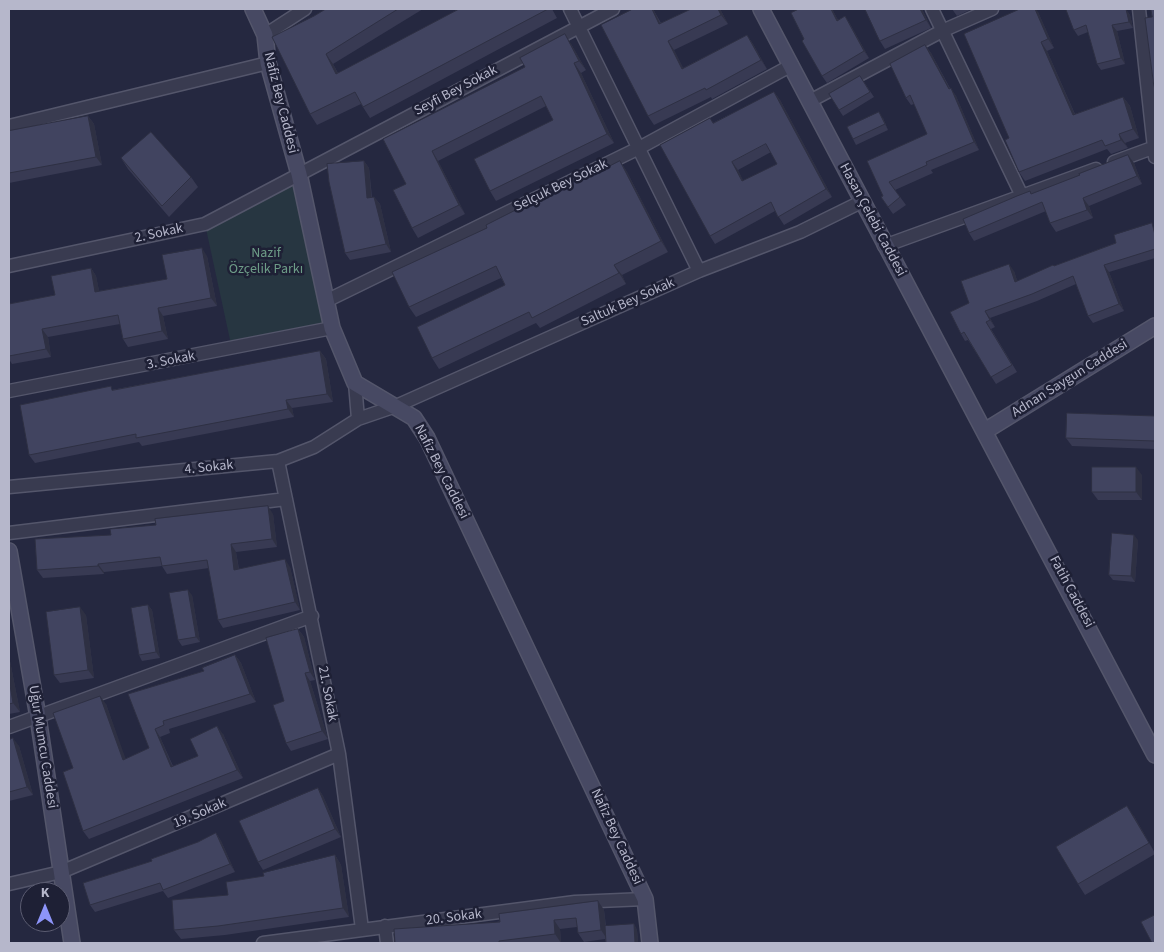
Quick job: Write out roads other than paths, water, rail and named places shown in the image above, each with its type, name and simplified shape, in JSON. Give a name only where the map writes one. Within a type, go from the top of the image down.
[{"type":"street","name":"Nafiz Bey Caddesi","points":[[253,9],[264,35],[268,63],[299,174],[332,328],[355,383],[414,418],[427,438],[645,899],[650,943]]},
{"type":"street","points":[[264,35],[305,9]]},
{"type":"street","points":[[570,9],[699,271]]},
{"type":"street","name":"Seyfi Bey Sokak","points":[[299,174],[613,9]]},
{"type":"street","name":"Hasan Çelebi Caddesi","points":[[761,9],[792,65],[884,246],[985,431]]},
{"type":"street","points":[[932,9],[1022,196]]},
{"type":"street","points":[[810,100],[942,31],[992,9]]},
{"type":"street","points":[[884,246],[1155,150],[1139,9]]},
{"type":"street","points":[[9,126],[268,63]]},
{"type":"street","name":"Selçuk Bey Sokak","points":[[326,301],[639,148],[792,65]]},
{"type":"street","name":"2. Sokak","points":[[9,266],[205,224],[299,174]]},
{"type":"street","name":"Saltuk Bey Sokak","points":[[396,406],[699,271],[800,232],[861,202]]},
{"type":"street","name":"Adnan Saygun Caddesi","points":[[985,431],[1155,326]]},
{"type":"street","name":"3. Sokak","points":[[9,392],[332,328]]},
{"type":"street","points":[[355,383],[358,418]]},
{"type":"street","name":"4. Sokak","points":[[9,487],[278,461],[314,447],[358,418],[396,406]]},
{"type":"street","name":"Fatih Caddesi","points":[[985,431],[1155,755]]},
{"type":"street","name":"21. Sokak","points":[[278,461],[312,616],[339,754],[362,929]]},
{"type":"street","points":[[9,533],[286,500]]},
{"type":"street","name":"Uğur Mumcu Caddesi","points":[[9,551],[38,717],[72,943]]},
{"type":"street","points":[[9,727],[312,616]]},
{"type":"street","name":"19. Sokak","points":[[9,884],[61,872],[339,754]]},
{"type":"street","name":"20. Sokak","points":[[263,943],[575,902],[645,899]]},
{"type":"street","points":[[385,926],[387,943]]},
{"type":"park label","name":"Nazif Özçelik Parkı","points":[[266,262]]}]
